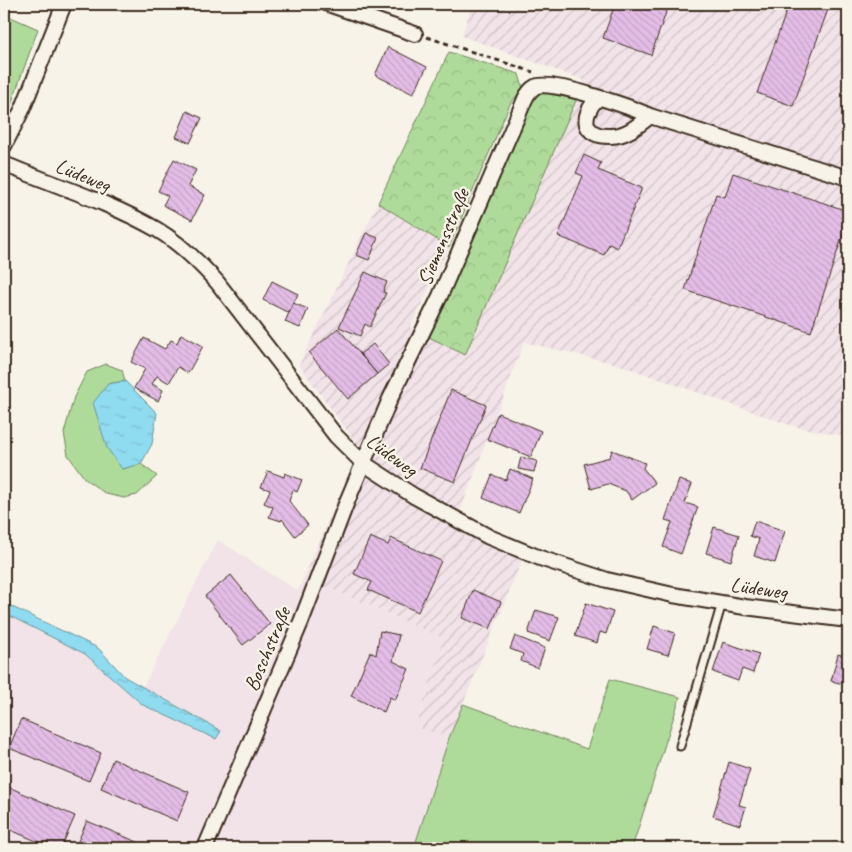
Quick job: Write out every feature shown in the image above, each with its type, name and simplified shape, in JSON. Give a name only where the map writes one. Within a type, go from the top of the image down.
[{"type":"street","points":[[4,146],[23,108],[64,4]]},
{"type":"street","points":[[328,4],[415,34]]},
{"type":"street","points":[[549,84],[630,107],[650,116],[848,178]]},
{"type":"street","name":"Siemensstraße","points":[[363,463],[390,399],[440,296],[524,99],[535,86],[549,84]]},
{"type":"street","points":[[598,98],[589,107],[585,119],[589,130],[598,135],[613,136],[630,130],[650,116]]},
{"type":"street","name":"Lüdeweg","points":[[4,164],[114,209],[156,229],[176,242],[198,261],[217,282],[336,436],[363,463],[414,496],[489,537],[540,558],[607,580],[722,603],[848,620]]},
{"type":"street","name":"Boschstraße","points":[[205,848],[301,622],[363,463]]},
{"type":"lane","points":[[680,746],[722,603]]},
{"type":"path","points":[[415,34],[443,41],[544,76],[549,84]]},
{"type":"shaded area","points":[[472,4],[848,4],[848,437],[793,426],[617,364],[524,342],[455,525],[524,555],[449,738],[416,727],[443,638],[304,577],[360,448],[299,365],[378,203],[449,247],[410,328],[465,354],[584,80],[462,36]]},
{"type":"shaded area","points":[[218,540],[298,591],[304,577],[443,638],[416,726],[449,738],[414,848],[4,848],[4,613],[85,654],[143,705],[216,739],[220,730],[143,687]]},
{"type":"green space","points":[[4,14],[38,29],[4,124]]},
{"type":"green space","points":[[449,52],[519,74],[523,88],[510,104],[449,247],[378,203]]},
{"type":"green space","points":[[542,92],[577,98],[465,355],[429,337],[520,121],[531,98]]},
{"type":"green space","points":[[106,364],[122,370],[125,381],[108,384],[122,469],[141,464],[157,476],[137,495],[124,498],[106,494],[85,479],[68,455],[64,433],[74,397],[87,372]]},
{"type":"green space","points":[[610,679],[680,697],[632,848],[414,848],[449,738],[463,704],[587,749]]},
{"type":"water","points":[[125,381],[157,413],[152,444],[141,464],[122,469],[107,448],[93,403],[108,384]]},
{"type":"water","points":[[4,603],[98,648],[125,677],[221,731],[216,739],[143,705],[85,654],[4,613]]},
{"type":"building","points":[[615,4],[669,4],[651,55],[603,38]]},
{"type":"building","points":[[789,4],[830,4],[793,106],[757,93]]},
{"type":"building","points":[[388,47],[427,67],[413,94],[375,75]]},
{"type":"building","points":[[187,111],[202,118],[190,143],[176,137]]},
{"type":"building","points":[[584,155],[601,163],[598,170],[642,188],[617,248],[609,244],[604,255],[558,236],[583,176],[576,173]]},
{"type":"building","points":[[174,159],[196,170],[188,186],[205,195],[192,220],[163,205],[168,196],[158,191]]},
{"type":"building","points":[[733,173],[848,211],[848,219],[811,332],[685,290],[716,194],[725,197]]},
{"type":"building","points":[[366,233],[378,238],[369,260],[356,255]]},
{"type":"building","points":[[365,272],[387,282],[383,292],[386,293],[370,327],[365,324],[360,336],[339,327]]},
{"type":"building","points":[[272,281],[298,294],[289,313],[263,300]]},
{"type":"building","points":[[293,303],[308,309],[300,328],[285,322]]},
{"type":"building","points":[[338,328],[377,374],[348,399],[309,353]]},
{"type":"building","points":[[181,334],[203,346],[188,373],[178,367],[169,383],[157,376],[152,384],[163,390],[158,401],[134,388],[145,369],[131,362],[144,338],[165,349],[171,340],[177,343]]},
{"type":"building","points":[[373,344],[389,364],[377,374],[360,354]]},
{"type":"building","points":[[451,390],[486,405],[455,482],[420,468]]},
{"type":"building","points":[[498,413],[541,431],[531,457],[487,439]]},
{"type":"building","points":[[612,450],[645,463],[643,468],[655,483],[632,500],[626,491],[608,484],[591,489],[584,464],[610,457]]},
{"type":"building","points":[[521,457],[537,461],[534,472],[518,469]]},
{"type":"building","points":[[510,469],[533,479],[519,513],[483,498],[492,475],[506,480]]},
{"type":"building","points":[[268,471],[284,477],[285,473],[302,480],[297,492],[293,490],[289,501],[308,525],[295,536],[282,519],[281,521],[269,517],[273,507],[264,503],[270,490],[261,487]]},
{"type":"building","points":[[679,480],[692,484],[685,503],[698,507],[681,554],[663,547],[672,522],[665,520]]},
{"type":"building","points":[[755,521],[785,531],[775,563],[754,556],[759,539],[750,536]]},
{"type":"building","points":[[714,527],[739,535],[731,561],[706,553]]},
{"type":"building","points":[[370,537],[388,545],[391,538],[441,561],[418,612],[368,590],[372,582],[354,574]]},
{"type":"building","points":[[231,575],[270,624],[243,645],[205,596]]},
{"type":"building","points":[[473,590],[501,602],[490,629],[462,618]]},
{"type":"building","points":[[586,603],[613,612],[606,634],[600,632],[597,643],[575,636]]},
{"type":"building","points":[[536,610],[559,617],[550,641],[528,633]]},
{"type":"building","points":[[654,626],[675,633],[668,655],[647,649]]},
{"type":"building","points":[[380,631],[399,635],[393,661],[409,669],[395,700],[390,697],[384,712],[351,696],[370,652],[376,655]]},
{"type":"building","points":[[515,636],[545,648],[538,668],[521,661],[523,654],[510,649]]},
{"type":"building","points":[[723,642],[759,654],[753,673],[742,669],[738,681],[713,672]]},
{"type":"building","points":[[838,654],[848,657],[848,685],[831,681]]},
{"type":"building","points":[[21,719],[101,753],[89,781],[9,748]]},
{"type":"building","points":[[113,759],[189,792],[177,821],[101,788]]},
{"type":"building","points":[[729,762],[750,769],[739,805],[746,807],[740,825],[713,816]]},
{"type":"building","points":[[4,785],[75,816],[61,848],[52,848],[4,827]]},
{"type":"building","points":[[87,821],[152,848],[75,848]]}]
